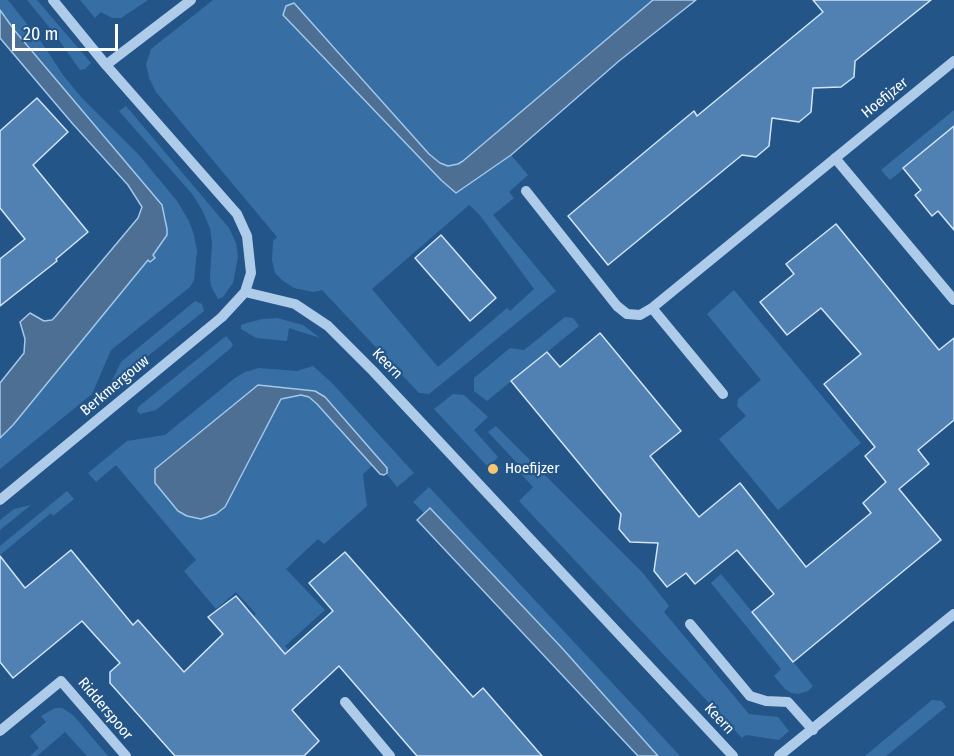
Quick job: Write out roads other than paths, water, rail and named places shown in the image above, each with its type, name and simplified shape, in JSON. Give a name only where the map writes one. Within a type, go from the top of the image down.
[{"type":"street","points":[[53,0],[106,65],[237,214],[247,236],[250,256],[251,273],[245,292]]},
{"type":"street","points":[[106,65],[191,0]]},
{"type":"street","name":"Hoefijzer","points":[[652,308],[954,61]]},
{"type":"street","points":[[835,159],[954,300]]},
{"type":"street","points":[[526,191],[617,306],[627,314],[640,315],[652,308],[723,394]]},
{"type":"street","name":"Berkmergouw","points":[[0,500],[222,317],[245,292]]},
{"type":"street","name":"Keern","points":[[245,292],[295,304],[328,326],[374,371],[733,756]]},
{"type":"street","points":[[779,756],[954,614]]},
{"type":"street","points":[[690,624],[750,696],[766,701],[788,702],[813,730]]},
{"type":"street","name":"Ridderspoor","points":[[0,731],[61,681],[126,756]]},
{"type":"street","points":[[345,702],[390,756]]},
{"type":"place","name":"Hoefijzer","points":[[493,469]]}]
